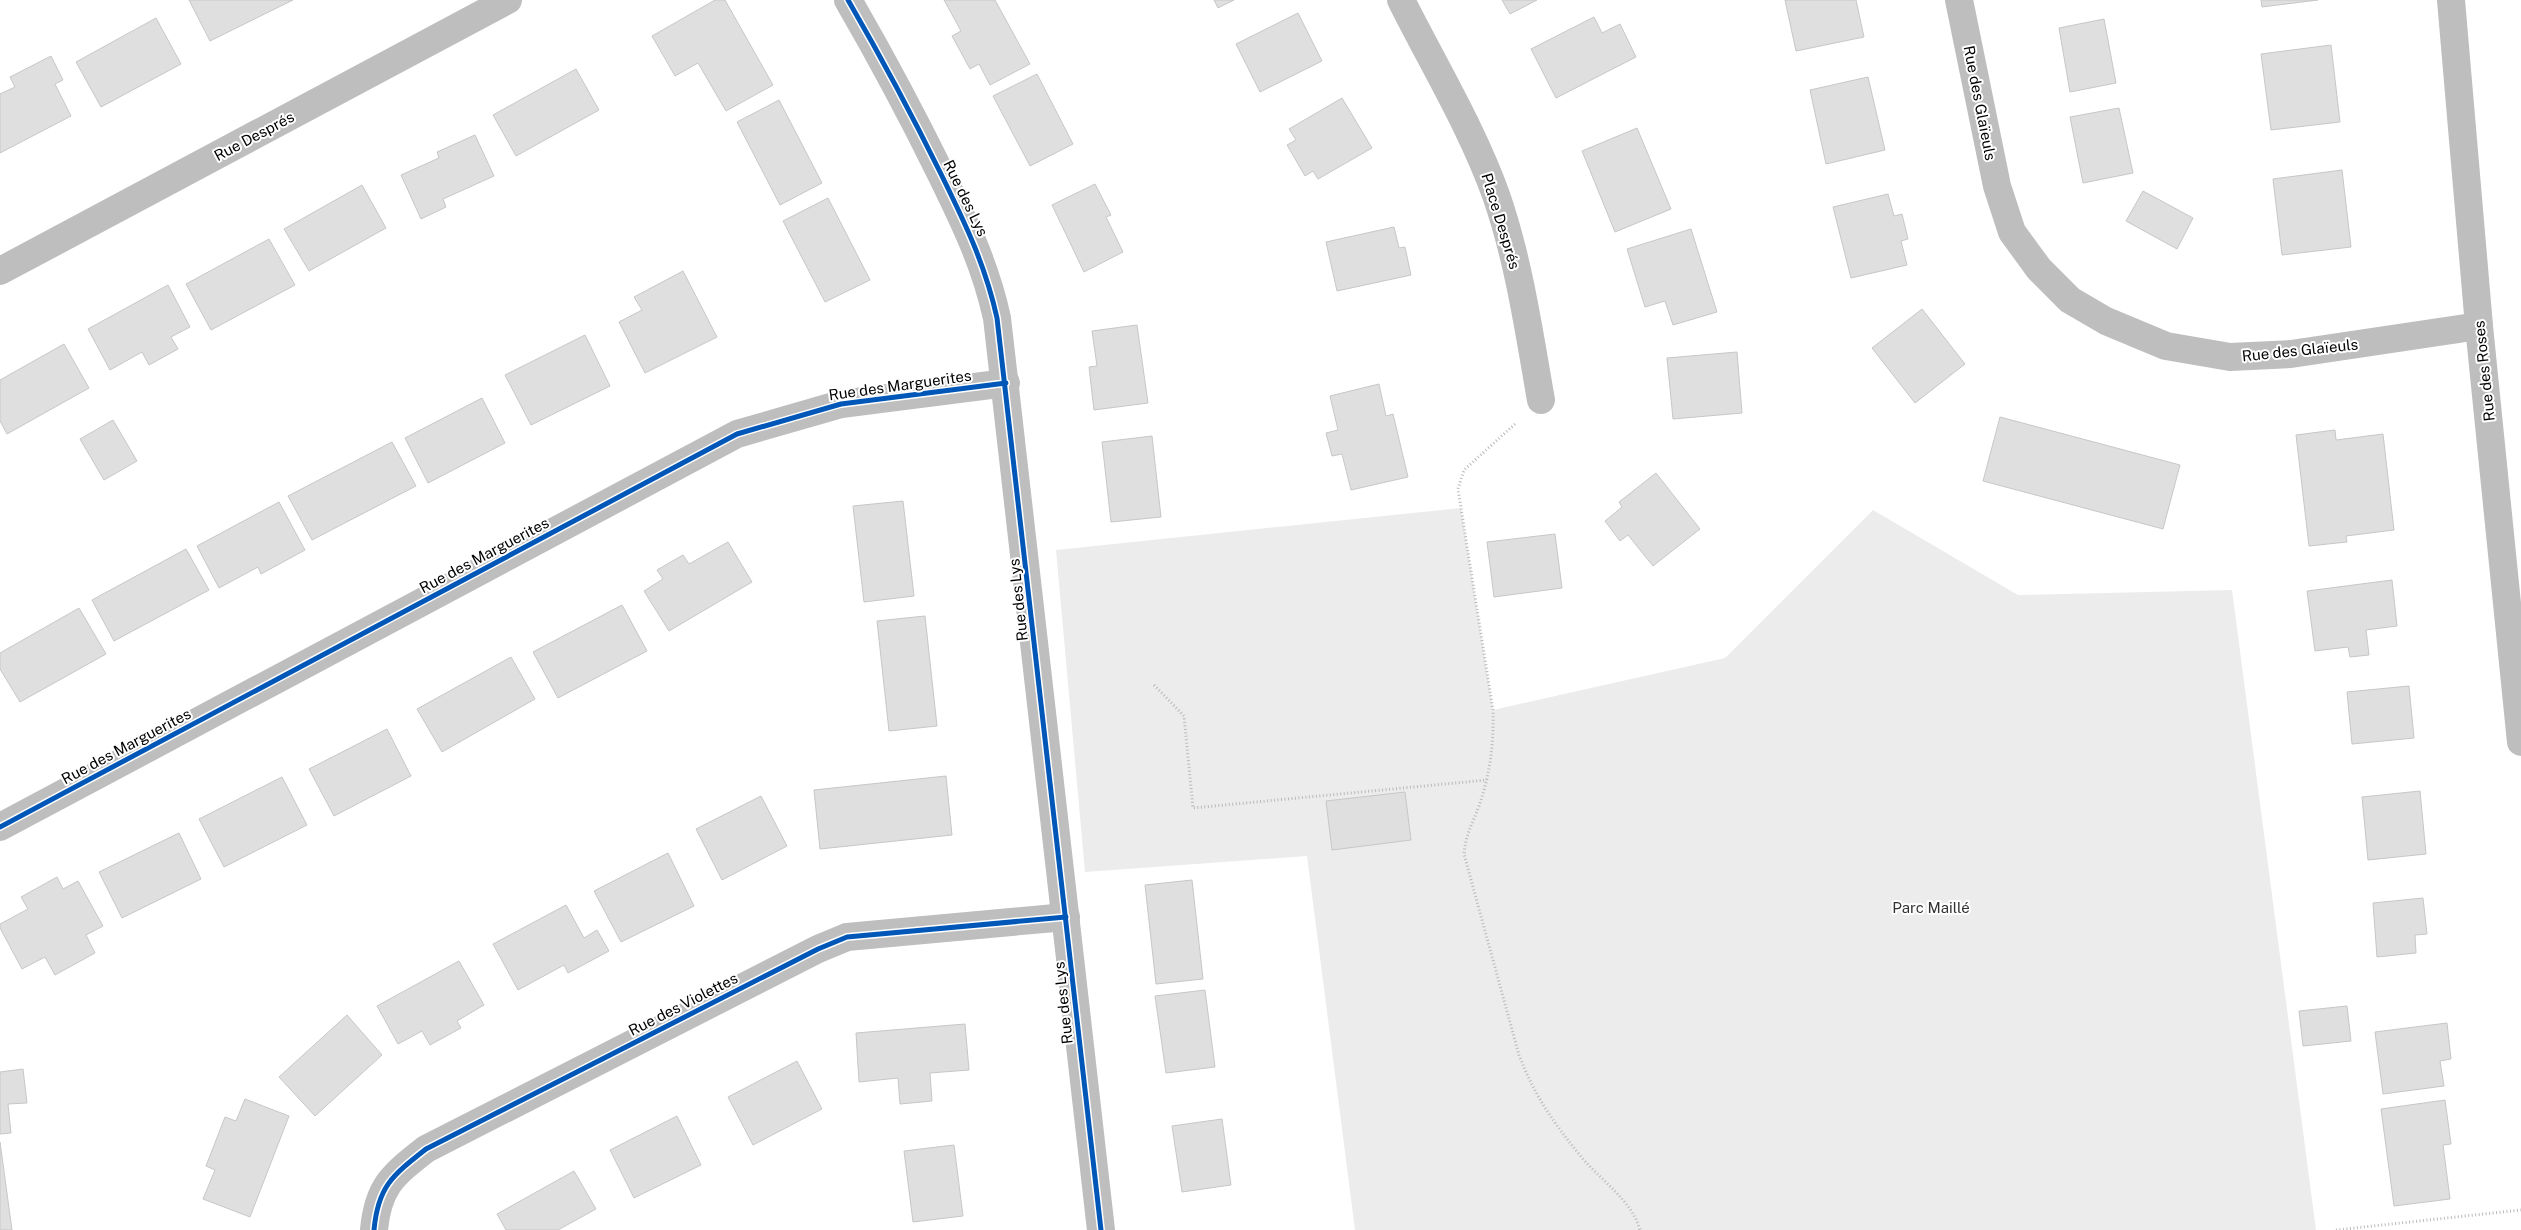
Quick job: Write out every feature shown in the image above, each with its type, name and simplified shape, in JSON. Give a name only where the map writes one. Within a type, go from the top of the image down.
[{"type":"street","name":"Rue Després","points":[[0,271],[508,0]]},
{"type":"street","name":"Rue des Lys","points":[[848,0],[909,109],[974,243],[989,281],[1006,383],[1100,1230]]},
{"type":"street","name":"Place Després","points":[[1401,0],[1483,162],[1497,197],[1525,308],[1541,400]]},
{"type":"street","name":"Rue des Glaïeuls","points":[[1959,0],[1997,186],[2012,232],[2039,269],[2070,300],[2106,321],[2166,346],[2230,357],[2291,354],[2479,326]]},
{"type":"street","name":"Rue des Roses","points":[[2451,0],[2479,326],[2521,742]]},
{"type":"street","name":"Rue des Marguerites","points":[[0,827],[737,434],[841,404],[1006,383]]},
{"type":"street","name":"Rue des Violettes","points":[[374,1230],[376,1207],[394,1174],[426,1149],[818,949],[847,937],[1066,917]]},
{"type":"path","points":[[1541,400],[1464,470],[1458,489],[1493,710],[1494,740],[1486,780],[1478,807],[1466,835],[1464,854],[1519,1056],[1530,1084],[1552,1121],[1628,1206],[1640,1230]]},
{"type":"path","points":[[1154,685],[1184,716],[1193,808],[1486,780]]},
{"type":"path","points":[[2336,1230],[2521,1210]]},
{"type":"green space","name":"Parc Maillé","points":[[1461,508],[1493,710],[1725,658],[1873,510],[2018,595],[2232,590],[2316,1230],[1355,1230],[1307,856],[1085,872],[1056,550]]},
{"type":"building","points":[[189,0],[293,0],[210,41]]},
{"type":"building","points":[[715,0],[725,0],[773,85],[726,111],[698,63],[675,76],[652,36]]},
{"type":"building","points":[[944,0],[995,0],[1030,64],[990,85],[979,64],[970,69],[952,36],[961,31]]},
{"type":"building","points":[[1214,0],[1234,0],[1218,8]]},
{"type":"building","points":[[1502,0],[1537,0],[1510,14]]},
{"type":"building","points":[[1785,0],[1856,0],[1864,37],[1796,51]]},
{"type":"building","points":[[2261,0],[2318,0],[2262,7]]},
{"type":"building","points":[[1298,13],[1322,61],[1260,92],[1236,44]]},
{"type":"building","points":[[1594,17],[1602,33],[1620,24],[1636,57],[1556,98],[1531,49]]},
{"type":"building","points":[[156,18],[181,64],[101,107],[76,62]]},
{"type":"building","points":[[2104,19],[2116,83],[2070,92],[2059,28]]},
{"type":"building","points":[[2331,45],[2340,122],[2271,130],[2261,54]]},
{"type":"building","points":[[51,56],[63,80],[55,84],[71,116],[0,153],[0,94],[15,87],[10,77]]},
{"type":"building","points":[[576,69],[599,110],[516,156],[493,115]]},
{"type":"building","points":[[1037,74],[1073,144],[1030,166],[993,96]]},
{"type":"building","points":[[1868,77],[1885,150],[1826,164],[1810,90]]},
{"type":"building","points":[[1342,98],[1372,148],[1318,179],[1313,171],[1305,176],[1287,145],[1296,140],[1289,129]]},
{"type":"building","points":[[779,100],[822,183],[780,205],[737,122]]},
{"type":"building","points":[[2119,108],[2133,173],[2083,183],[2070,117]]},
{"type":"building","points":[[1637,128],[1671,209],[1615,232],[1582,151]]},
{"type":"building","points":[[475,135],[494,176],[443,199],[446,207],[421,219],[401,175],[439,158],[437,152]]},
{"type":"building","points":[[2342,170],[2351,247],[2282,255],[2273,179]]},
{"type":"building","points":[[1095,184],[1111,215],[1106,217],[1123,252],[1084,272],[1052,205]]},
{"type":"building","points":[[362,185],[386,228],[309,271],[284,229]]},
{"type":"building","points":[[2143,191],[2193,218],[2177,249],[2126,221]]},
{"type":"building","points":[[1888,194],[1894,216],[1902,214],[1908,239],[1901,241],[1907,265],[1851,278],[1833,207]]},
{"type":"building","points":[[828,198],[870,280],[825,302],[783,221]]},
{"type":"building","points":[[1394,227],[1399,248],[1405,247],[1411,275],[1337,291],[1326,242]]},
{"type":"building","points":[[1691,229],[1717,312],[1673,325],[1665,301],[1645,307],[1627,249]]},
{"type":"building","points":[[269,239],[295,285],[211,330],[186,284]]},
{"type":"building","points":[[683,271],[717,337],[645,373],[619,322],[642,310],[634,297]]},
{"type":"building","points":[[168,285],[190,327],[171,337],[178,349],[149,365],[142,352],[110,370],[88,329]]},
{"type":"building","points":[[1922,309],[1965,364],[1915,403],[1872,348]]},
{"type":"building","points":[[1137,325],[1148,403],[1094,410],[1089,367],[1097,366],[1092,331]]},
{"type":"building","points":[[585,335],[610,386],[531,425],[505,375]]},
{"type":"building","points":[[64,344],[89,388],[7,434],[0,421],[0,380]]},
{"type":"building","points":[[1737,352],[1742,413],[1673,419],[1667,358]]},
{"type":"building","points":[[1379,384],[1386,416],[1393,414],[1408,477],[1351,490],[1342,454],[1332,456],[1326,433],[1338,430],[1330,396]]},
{"type":"building","points":[[482,398],[505,443],[428,483],[405,438]]},
{"type":"building","points":[[2000,417],[2180,465],[2163,529],[1983,481]]},
{"type":"building","points":[[113,420],[137,461],[104,480],[80,439]]},
{"type":"building","points":[[2335,430],[2336,440],[2383,434],[2394,530],[2346,536],[2347,542],[2309,546],[2296,435]]},
{"type":"building","points":[[1152,436],[1161,517],[1111,522],[1102,442]]},
{"type":"building","points":[[392,442],[416,486],[312,540],[288,496]]},
{"type":"building","points":[[1656,473],[1700,529],[1653,566],[1628,535],[1620,541],[1605,521],[1622,507],[1619,502]]},
{"type":"building","points":[[903,501],[914,596],[864,602],[853,506]]},
{"type":"building","points":[[279,502],[305,550],[261,574],[258,567],[219,588],[197,546]]},
{"type":"building","points":[[1555,534],[1562,588],[1494,597],[1487,542]]},
{"type":"building","points":[[728,542],[752,582],[669,631],[644,591],[663,579],[657,570],[683,555],[689,564]]},
{"type":"building","points":[[186,549],[209,590],[114,641],[92,600]]},
{"type":"building","points":[[2392,580],[2397,626],[2366,630],[2369,655],[2350,657],[2348,647],[2315,651],[2307,591]]},
{"type":"building","points":[[622,605],[647,651],[558,698],[533,652]]},
{"type":"building","points":[[79,608],[106,654],[20,702],[0,669],[0,653]]},
{"type":"building","points":[[925,616],[937,726],[889,731],[877,621]]},
{"type":"building","points":[[511,657],[535,699],[442,752],[417,709]]},
{"type":"building","points":[[2409,686],[2414,738],[2352,744],[2347,692]]},
{"type":"building","points":[[387,729],[411,776],[334,816],[309,769]]},
{"type":"building","points":[[946,776],[952,835],[820,849],[814,790]]},
{"type":"building","points":[[282,777],[307,825],[224,867],[199,819]]},
{"type":"building","points":[[2420,791],[2426,854],[2368,860],[2362,797]]},
{"type":"building","points":[[1405,792],[1411,840],[1332,850],[1326,801]]},
{"type":"building","points":[[761,796],[787,846],[722,880],[696,829]]},
{"type":"building","points":[[179,833],[201,879],[122,918],[99,872]]},
{"type":"building","points":[[668,853],[694,906],[621,942],[594,891]]},
{"type":"building","points":[[57,877],[63,889],[78,881],[103,926],[86,935],[95,953],[55,975],[45,957],[22,969],[0,928],[0,924],[28,909],[21,897]]},
{"type":"building","points":[[1192,880],[1203,979],[1156,984],[1145,885]]},
{"type":"building","points":[[2423,898],[2427,934],[2415,935],[2416,953],[2377,957],[2373,903]]},
{"type":"building","points":[[566,905],[584,938],[597,930],[609,951],[568,973],[564,965],[518,990],[493,944]]},
{"type":"building","points":[[459,961],[484,1005],[457,1021],[461,1028],[430,1045],[422,1031],[398,1044],[377,1006]]},
{"type":"building","points":[[1205,990],[1215,1067],[1166,1073],[1155,996]]},
{"type":"building","points":[[2347,1006],[2351,1041],[2303,1046],[2299,1011]]},
{"type":"building","points":[[347,1015],[382,1055],[315,1116],[279,1077]]},
{"type":"building","points":[[2447,1023],[2451,1059],[2440,1061],[2444,1086],[2383,1094],[2375,1032]]},
{"type":"building","points":[[965,1024],[969,1070],[930,1073],[932,1101],[900,1104],[898,1078],[859,1082],[856,1033]]},
{"type":"building","points":[[797,1061],[822,1109],[753,1145],[728,1097]]},
{"type":"building","points":[[23,1069],[27,1103],[8,1104],[11,1133],[0,1134],[0,1072]]},
{"type":"building","points":[[245,1099],[289,1116],[250,1217],[203,1199],[215,1170],[206,1166],[225,1117],[236,1121]]},
{"type":"building","points":[[2445,1100],[2451,1144],[2443,1145],[2450,1199],[2394,1206],[2381,1109]]},
{"type":"building","points":[[677,1116],[701,1165],[634,1198],[610,1150]]},
{"type":"building","points":[[1222,1119],[1231,1185],[1182,1192],[1172,1126]]},
{"type":"building","points":[[0,1142],[12,1230],[0,1230]]},
{"type":"building","points":[[954,1145],[963,1216],[913,1222],[904,1151]]},
{"type":"building","points":[[574,1171],[596,1209],[558,1230],[506,1230],[497,1214]]},
{"type":"cycle path","points":[[848,0],[908,108],[974,244],[987,280],[997,318],[1101,1230]]},
{"type":"cycle path","points":[[0,827],[737,434],[841,404],[1006,383]]},
{"type":"cycle path","points":[[374,1230],[379,1202],[389,1183],[396,1174],[426,1149],[818,949],[847,937],[1066,917]]}]
